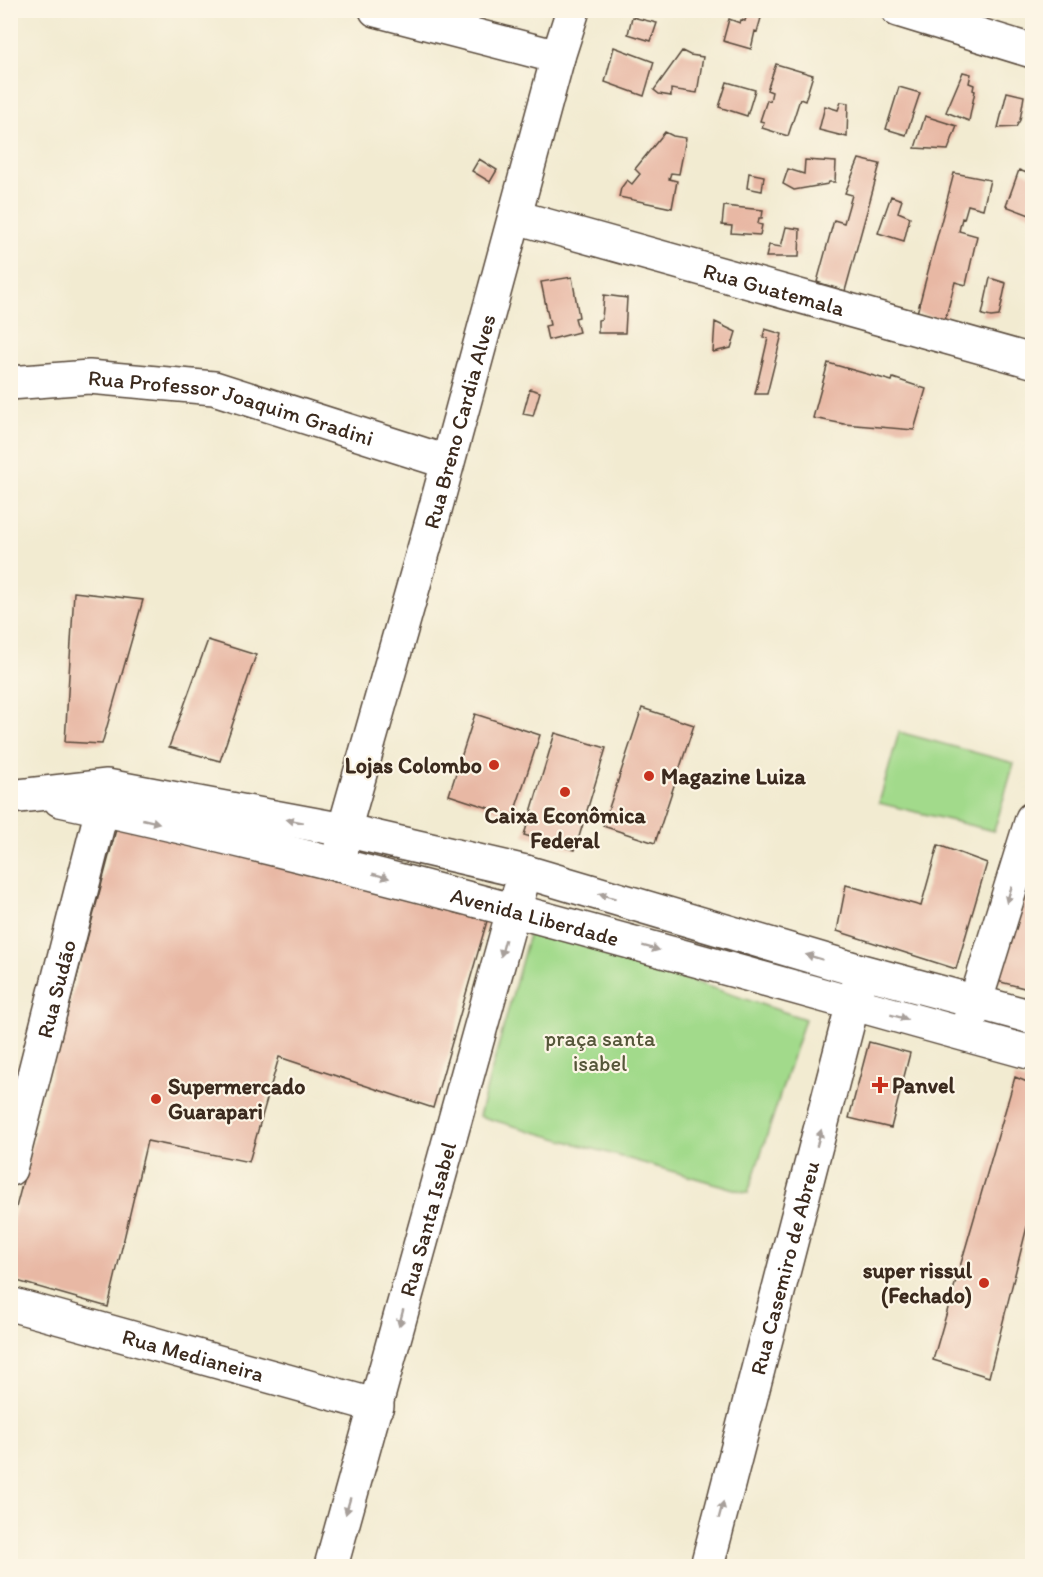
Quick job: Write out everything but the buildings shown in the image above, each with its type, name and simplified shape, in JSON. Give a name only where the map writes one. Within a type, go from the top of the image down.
[{"type":"street","points":[[376,10],[558,57]]},
{"type":"street","name":"Rua Breno Cardia Alves","points":[[338,865],[344,830],[432,521],[558,57],[573,10]]},
{"type":"street","points":[[898,10],[1032,51]]},
{"type":"street","name":"Rua Guatemala","points":[[516,217],[1032,361]]},
{"type":"street","name":"Rua Professor Joaquim Gradini","points":[[10,383],[89,376],[214,388],[447,462]]},
{"type":"street","name":"Avenida Liberdade","points":[[21,796],[107,786],[344,830],[526,872],[861,971],[1032,1017]]},
{"type":"street","name":"Avenida Liberdade","points":[[21,796],[102,809],[338,865],[1032,1053]]},
{"type":"street","name":"Rua Sudão","points":[[10,1169],[102,809]]},
{"type":"street","points":[[965,1035],[1032,819]]},
{"type":"street","name":"Rua Santa Isabel","points":[[331,1566],[513,911],[526,872]]},
{"type":"street","name":"Rua Casemiro de Abreu","points":[[706,1566],[861,971]]},
{"type":"street","name":"Rua Medianeira","points":[[10,1304],[377,1406]]},
{"type":"green space","points":[[899,732],[1014,763],[994,831],[879,803]]},
{"type":"green space","name":"praça santa isabel","points":[[531,927],[805,1019],[748,1193],[479,1116]]},
{"type":"place","name":"Lojas Colombo","points":[[494,765]]},
{"type":"place","name":"Magazine Luiza","points":[[649,776]]},
{"type":"place","name":"Caixa Econômica Federal","points":[[565,792]]},
{"type":"place","name":"Panvel","points":[[880,1085]]},
{"type":"place","name":"Supermercado Guarapari","points":[[156,1099]]},
{"type":"place","name":"super rissul (Fechado)","points":[[984,1283]]}]
